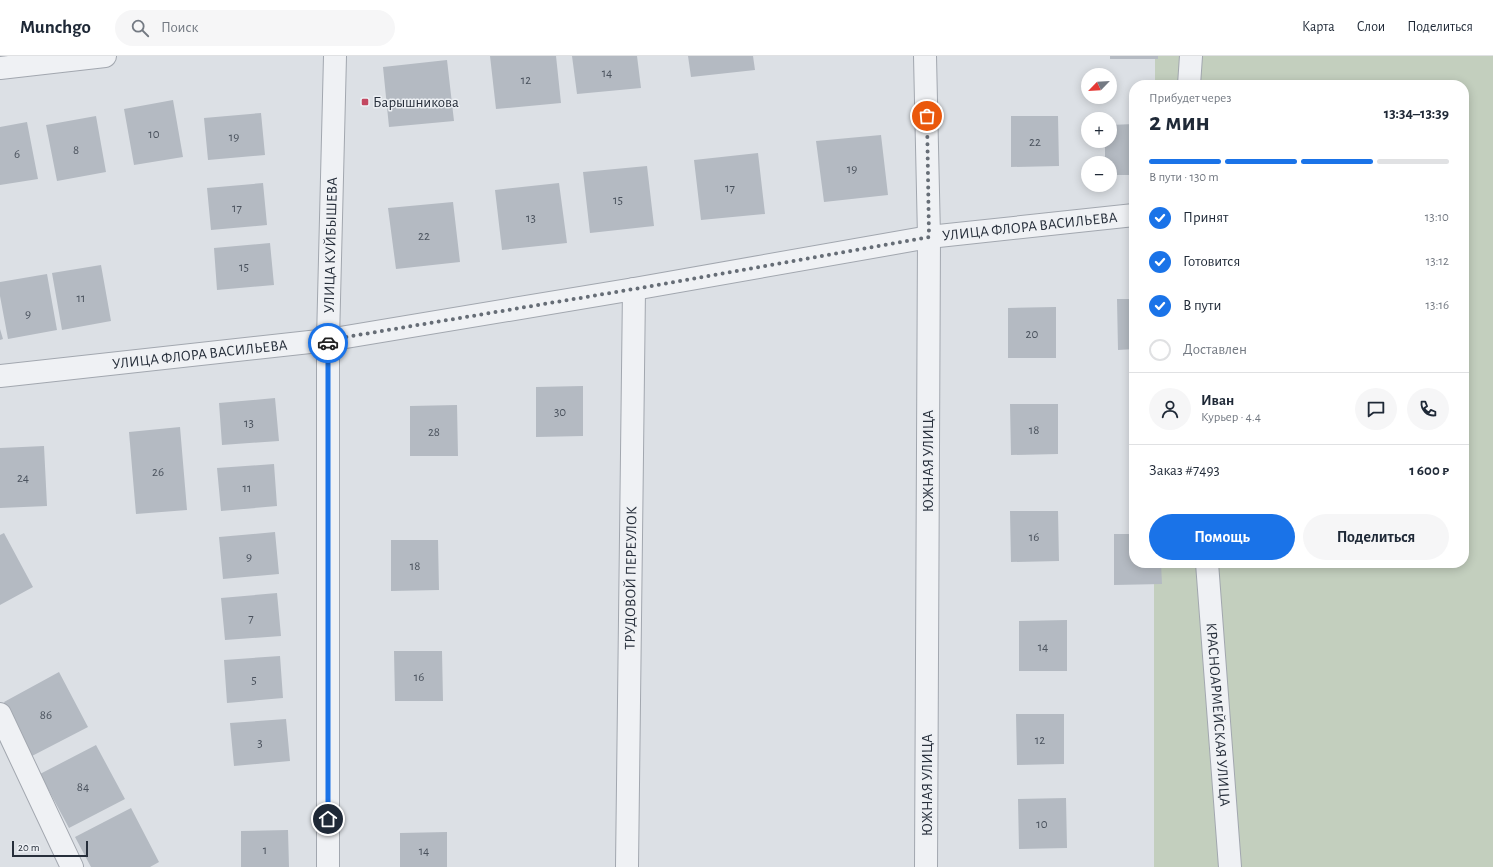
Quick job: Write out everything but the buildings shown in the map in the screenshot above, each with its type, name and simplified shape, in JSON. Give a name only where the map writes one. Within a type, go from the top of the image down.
[{"type":"street","points":[[0,68],[105,56]]},
{"type":"street","name":"УЛИЦА КУЙБЫШЕВА","points":[[328,867],[328,340],[335,56]]},
{"type":"street","name":"ЮЖНАЯ УЛИЦА","points":[[925,56],[929,237],[926,867]]},
{"type":"street","points":[[1189,80],[1191,56]]},
{"type":"street","name":"УЛИЦА ФЛОРА ВАСИЛЬЕВА","points":[[0,376],[328,340],[634,289],[929,237],[1129,217]]},
{"type":"street","name":"ТРУДОВОЙ ПЕРЕУЛОК","points":[[627,867],[634,289]]},
{"type":"street","name":"КРАСНОАРМЕЙСКАЯ УЛИЦА","points":[[1208,568],[1230,867]]},
{"type":"street","points":[[0,714],[72,867]]},
{"type":"green space","points":[[1155,56],[1493,56],[1493,867],[1154,867],[1154,568],[1469,568],[1469,80],[1155,80]]},
{"type":"way so far","points":[[328,343],[328,340],[634,289],[929,237],[927,116]]},
{"type":"place","name":"Барышникова","points":[[365,102]]},
{"type":"route","points":[[328,343],[328,819]]}]
